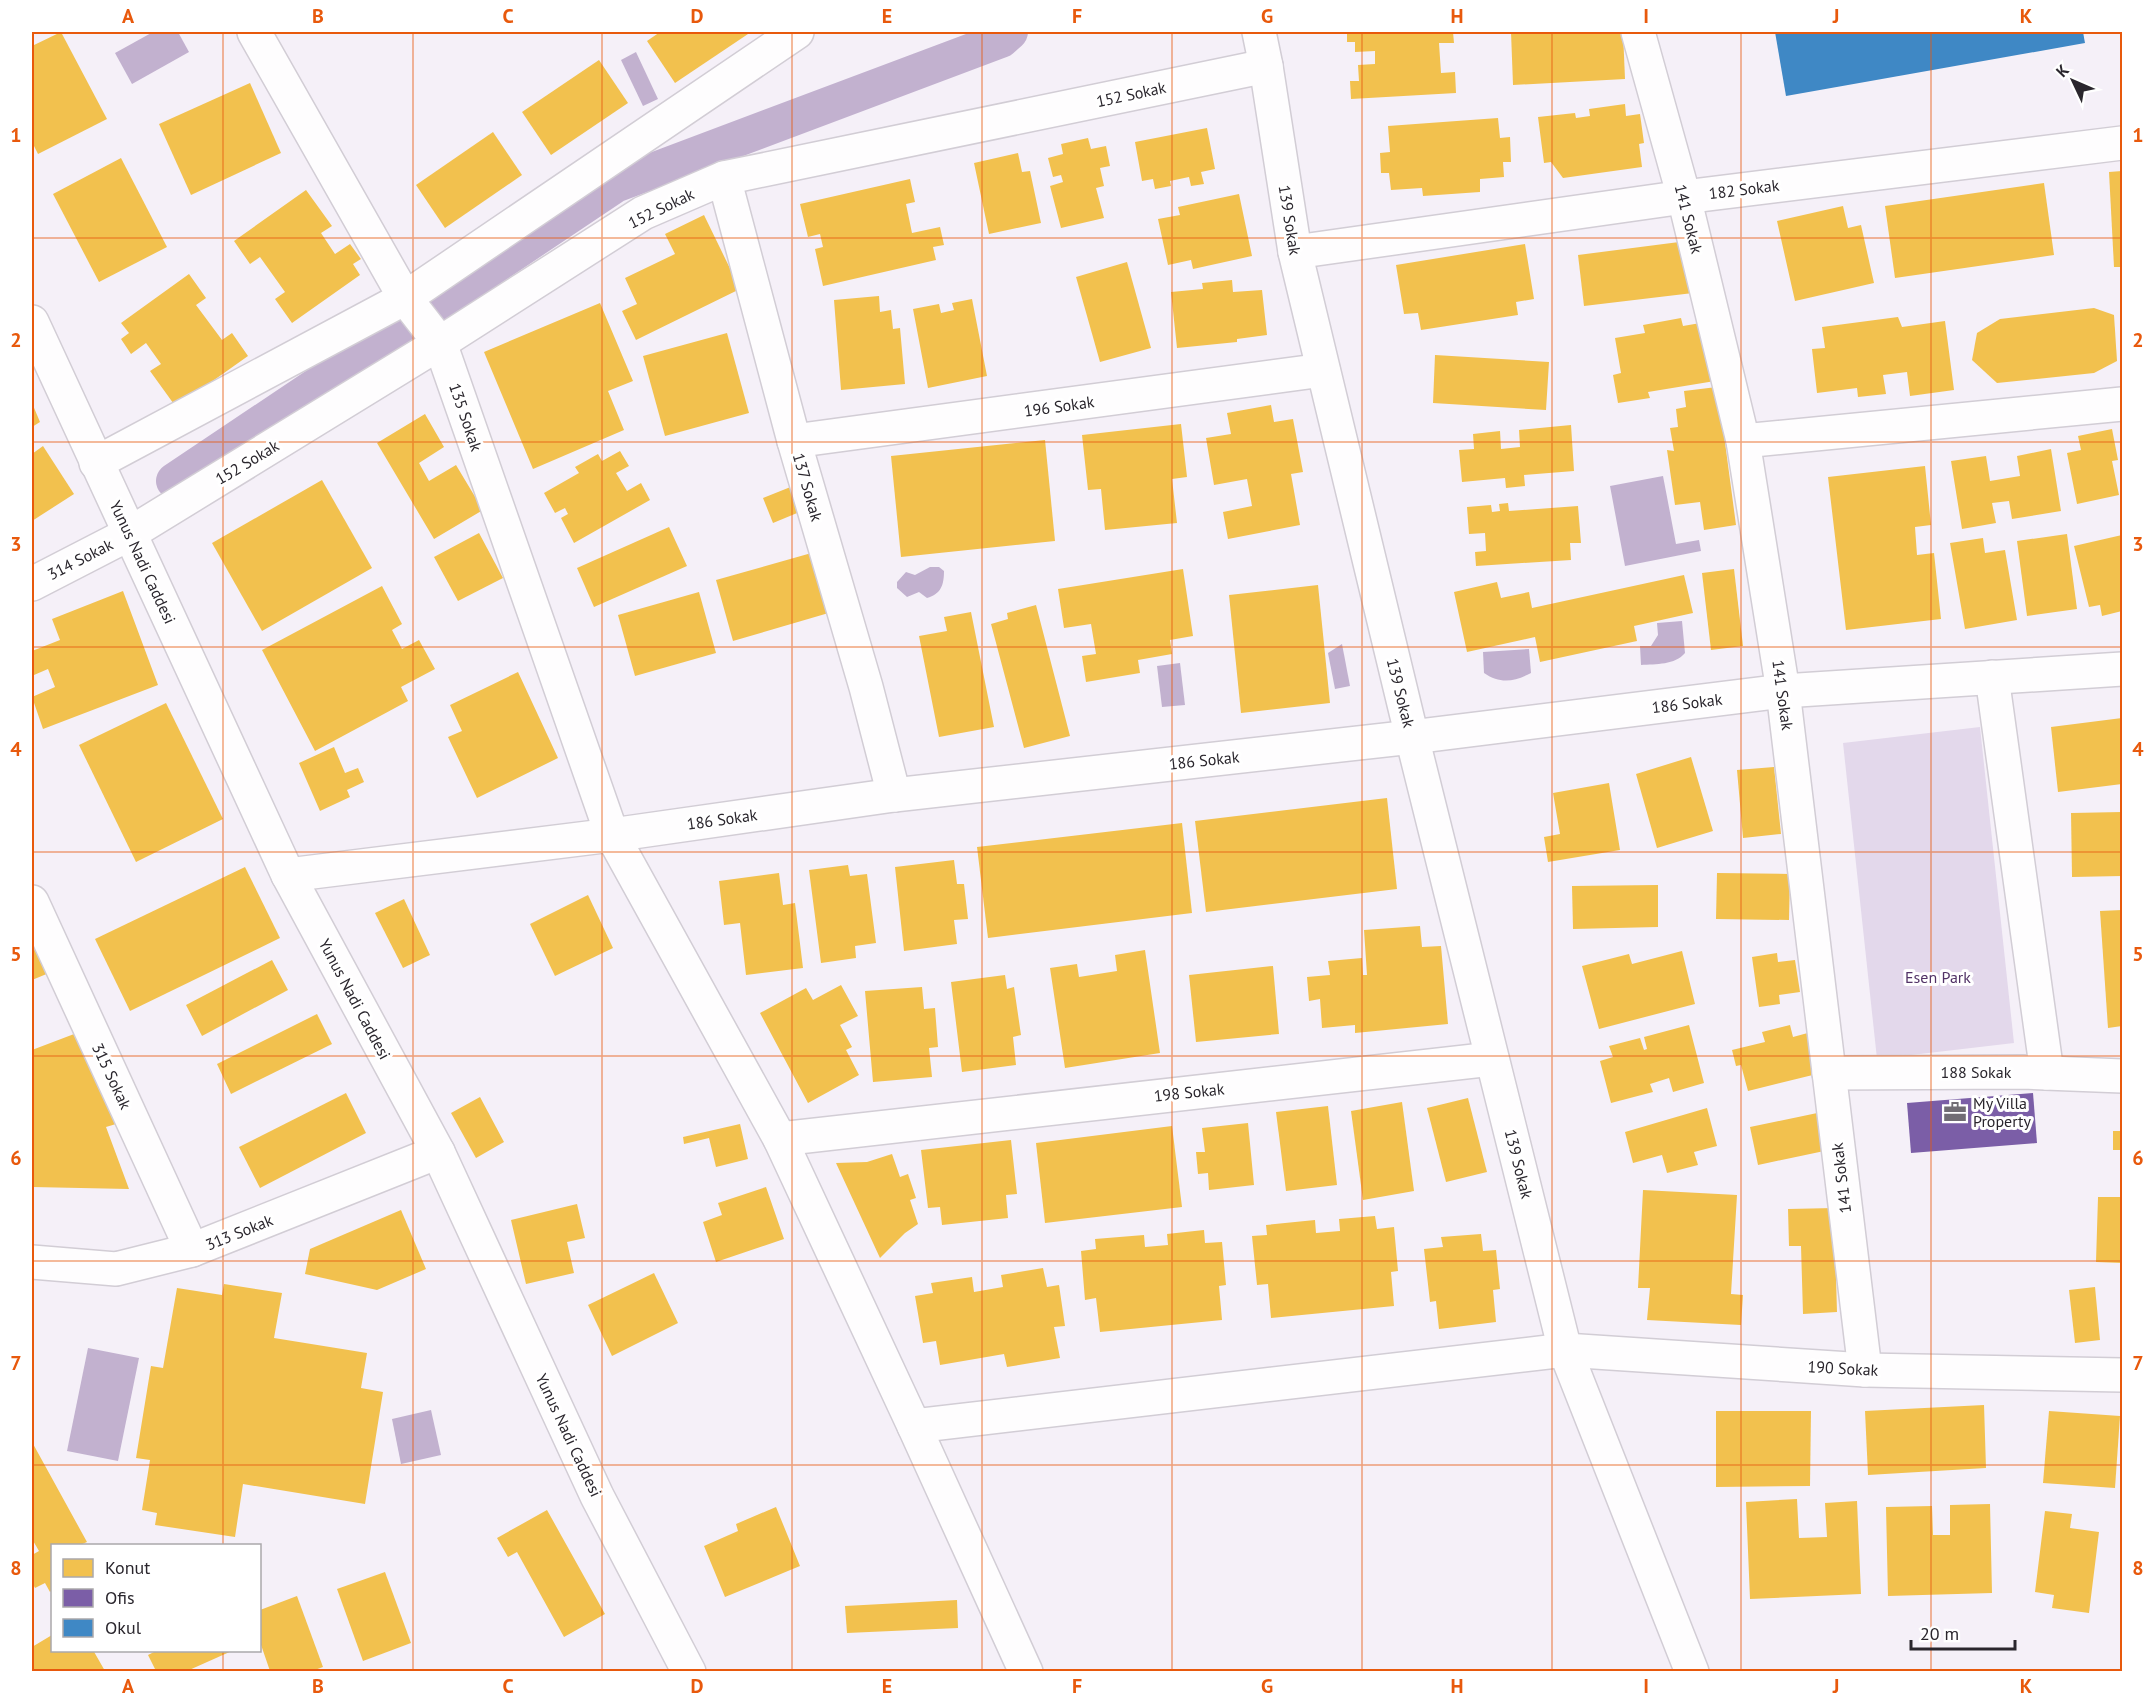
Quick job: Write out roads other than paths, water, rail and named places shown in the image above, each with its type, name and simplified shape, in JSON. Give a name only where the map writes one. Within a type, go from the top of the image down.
[{"type":"street","name":"135 Sokak","points":[[254,32],[421,319],[612,835],[780,1139],[1026,1671]]},
{"type":"street","name":"152 Sokak","points":[[129,534],[421,319],[797,32]]},
{"type":"street","name":"139 Sokak","points":[[1259,32],[1295,252],[1412,737],[1565,1350],[1692,1671]]},
{"type":"street","name":"141 Sokak","points":[[1638,32],[1684,196],[1743,441],[1783,691],[1865,1370]]},
{"type":"street","name":"152 Sokak","points":[[96,463],[421,319],[644,213],[724,178],[1266,66]]},
{"type":"street","name":"182 Sokak","points":[[1295,252],[1684,196],[2122,142]]},
{"type":"street","name":"137 Sokak","points":[[724,178],[794,441],[866,687],[894,795]]},
{"type":"street","name":"Yunus Nadi Caddesi","points":[[32,322],[288,875],[438,1152],[597,1496],[689,1671]]},
{"type":"street","name":"196 Sokak","points":[[794,441],[1323,370]]},
{"type":"street","points":[[1743,441],[2122,404]]},
{"type":"street","name":"314 Sokak","points":[[32,584],[129,534]]},
{"type":"street","name":"186 Sokak","points":[[288,875],[612,835],[894,795],[1412,737],[1783,691],[2122,669]]},
{"type":"street","points":[[1992,677],[2047,1073]]},
{"type":"street","name":"315 Sokak","points":[[32,902],[192,1250]]},
{"type":"street","name":"198 Sokak","points":[[780,1139],[1492,1059]]},
{"type":"street","name":"188 Sokak","points":[[1829,1072],[2047,1073],[2122,1076]]},
{"type":"street","name":"313 Sokak","points":[[32,1262],[116,1269],[192,1250],[438,1152]]},
{"type":"street","name":"190 Sokak","points":[[914,1426],[1565,1350],[1865,1370],[2122,1375]]},
{"type":"waterway","points":[[174,481],[615,185],[1001,40],[1010,32]]},
{"type":"place","name":"My Villa Property","points":[[1955,1112]]},
{"type":"park label","name":"Esen Park","points":[[1938,977]]}]
